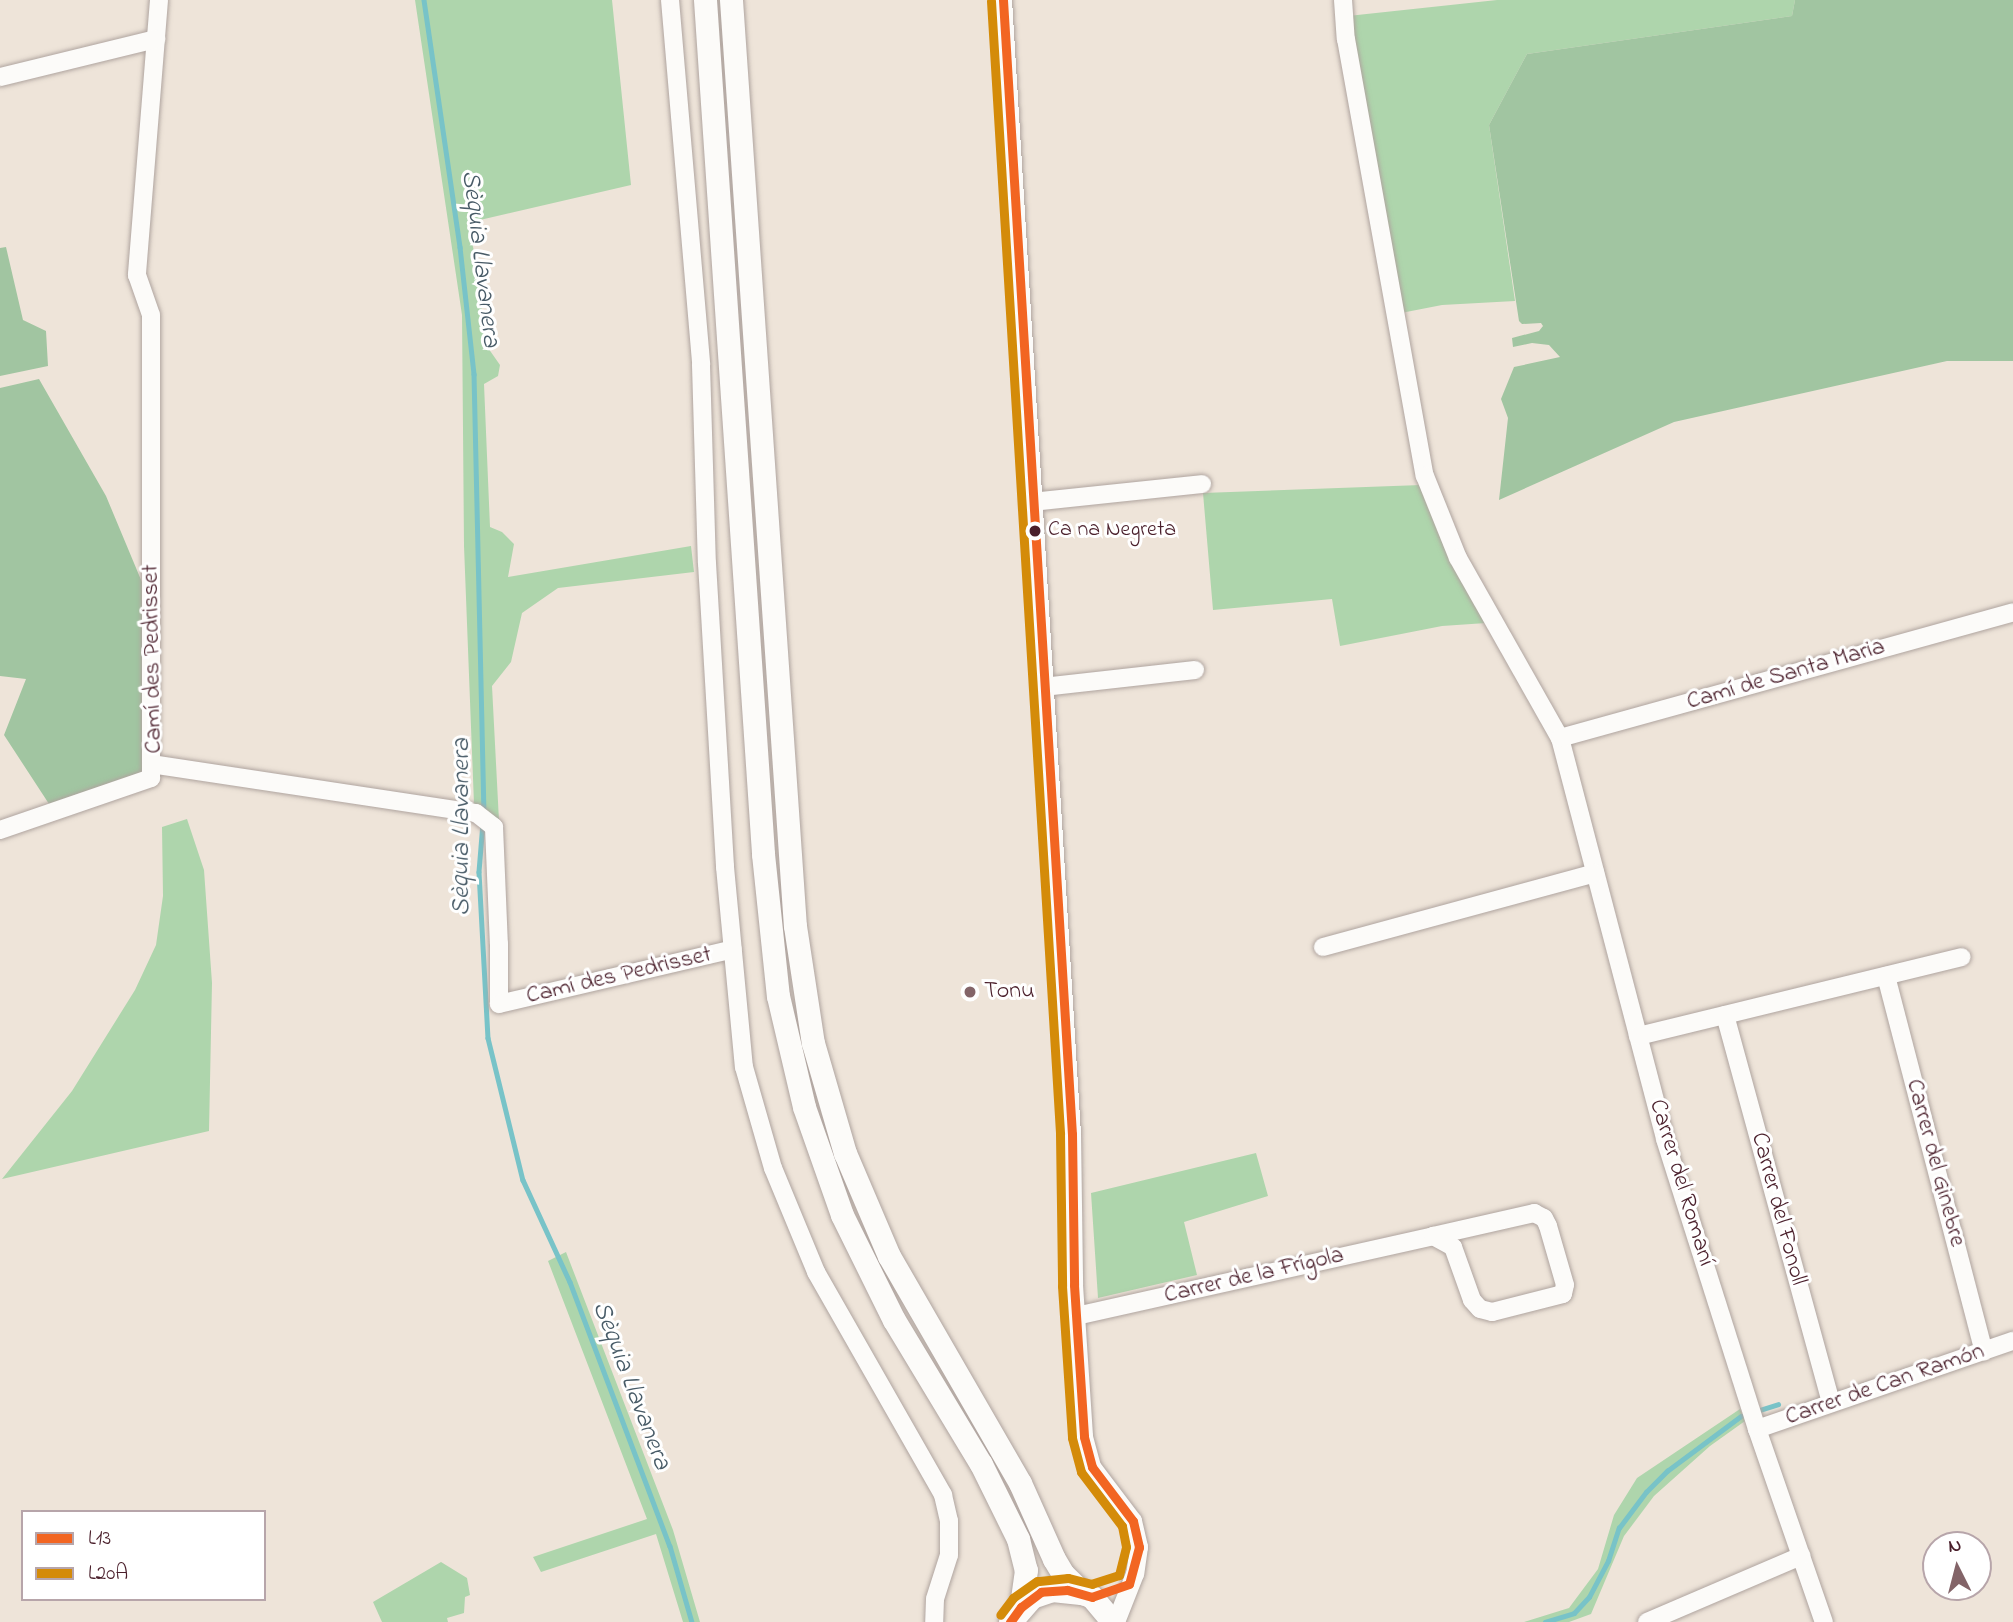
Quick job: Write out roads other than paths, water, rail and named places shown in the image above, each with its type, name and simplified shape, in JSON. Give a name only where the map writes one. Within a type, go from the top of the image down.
[{"type":"main road","points":[[705,0],[763,854],[778,996],[804,1107],[842,1215],[894,1320],[981,1464],[1018,1539],[1026,1570],[1016,1615]]},
{"type":"main road","points":[[731,0],[794,914],[813,1043],[845,1153],[889,1256],[1020,1483],[1063,1574],[1114,1622]]},
{"type":"main road","points":[[1016,1615],[1041,1592],[1067,1590],[1087,1595]]},
{"type":"street","name":"Camí des Pedrisset","points":[[159,0],[137,275],[151,316],[151,764],[476,813],[494,827],[499,1004],[733,949]]},
{"type":"street","points":[[670,0],[701,365],[715,721],[744,1068],[773,1168],[823,1285],[943,1495],[949,1521],[950,1555],[934,1599],[934,1622]]},
{"type":"street","points":[[1003,0],[1031,502],[1072,1134],[1076,1316],[1087,1452],[1099,1478],[1127,1510],[1138,1534],[1138,1560],[1114,1622]]},
{"type":"street","name":"Carrer del Romaní","points":[[1343,0],[1346,39],[1425,476],[1458,558],[1560,738],[1665,1139],[1757,1429],[1824,1622]]},
{"type":"street","points":[[0,77],[156,39]]},
{"type":"street","points":[[1031,502],[1202,484]]},
{"type":"street","name":"Camí de Santa Maria","points":[[1560,738],[2013,612]]},
{"type":"street","points":[[1043,687],[1195,670]]},
{"type":"street","points":[[0,830],[150,778],[151,764]]},
{"type":"street","points":[[1323,947],[1595,873]]},
{"type":"street","points":[[1638,1036],[1962,957]]},
{"type":"street","name":"Carrer del Ginebre","points":[[1885,976],[1984,1351]]},
{"type":"street","name":"Carrer del Fonoll","points":[[1725,1015],[1831,1404]]},
{"type":"street","name":"Carrer de la Frígola","points":[[1076,1316],[1534,1213],[1544,1218],[1548,1226],[1565,1285],[1563,1294],[1492,1312],[1480,1309],[1472,1300],[1453,1247],[1433,1236]]},
{"type":"street","name":"Carrer de Can Ramón","points":[[1757,1429],[2013,1341]]},
{"type":"street","points":[[1647,1622],[1801,1556]]},
{"type":"street","points":[[1087,1595],[1129,1584]]},
{"type":"waterway","name":"Sèquia Llavanera","points":[[424,0],[460,247],[474,374],[484,815]]},
{"type":"waterway","name":"Sèquia Llavanera","points":[[483,823],[479,872],[488,1038],[523,1180],[570,1282],[670,1546],[692,1622]]},
{"type":"waterway","points":[[1757,1411],[1778,1404]]},
{"type":"waterway","points":[[1545,1622],[1574,1613],[1589,1597],[1608,1561],[1619,1528],[1646,1492],[1667,1471],[1741,1416]]},
{"type":"place","name":"Ca na Negreta","points":[[1035,531]]},
{"type":"place","name":"Tonu","points":[[970,992]]}]
